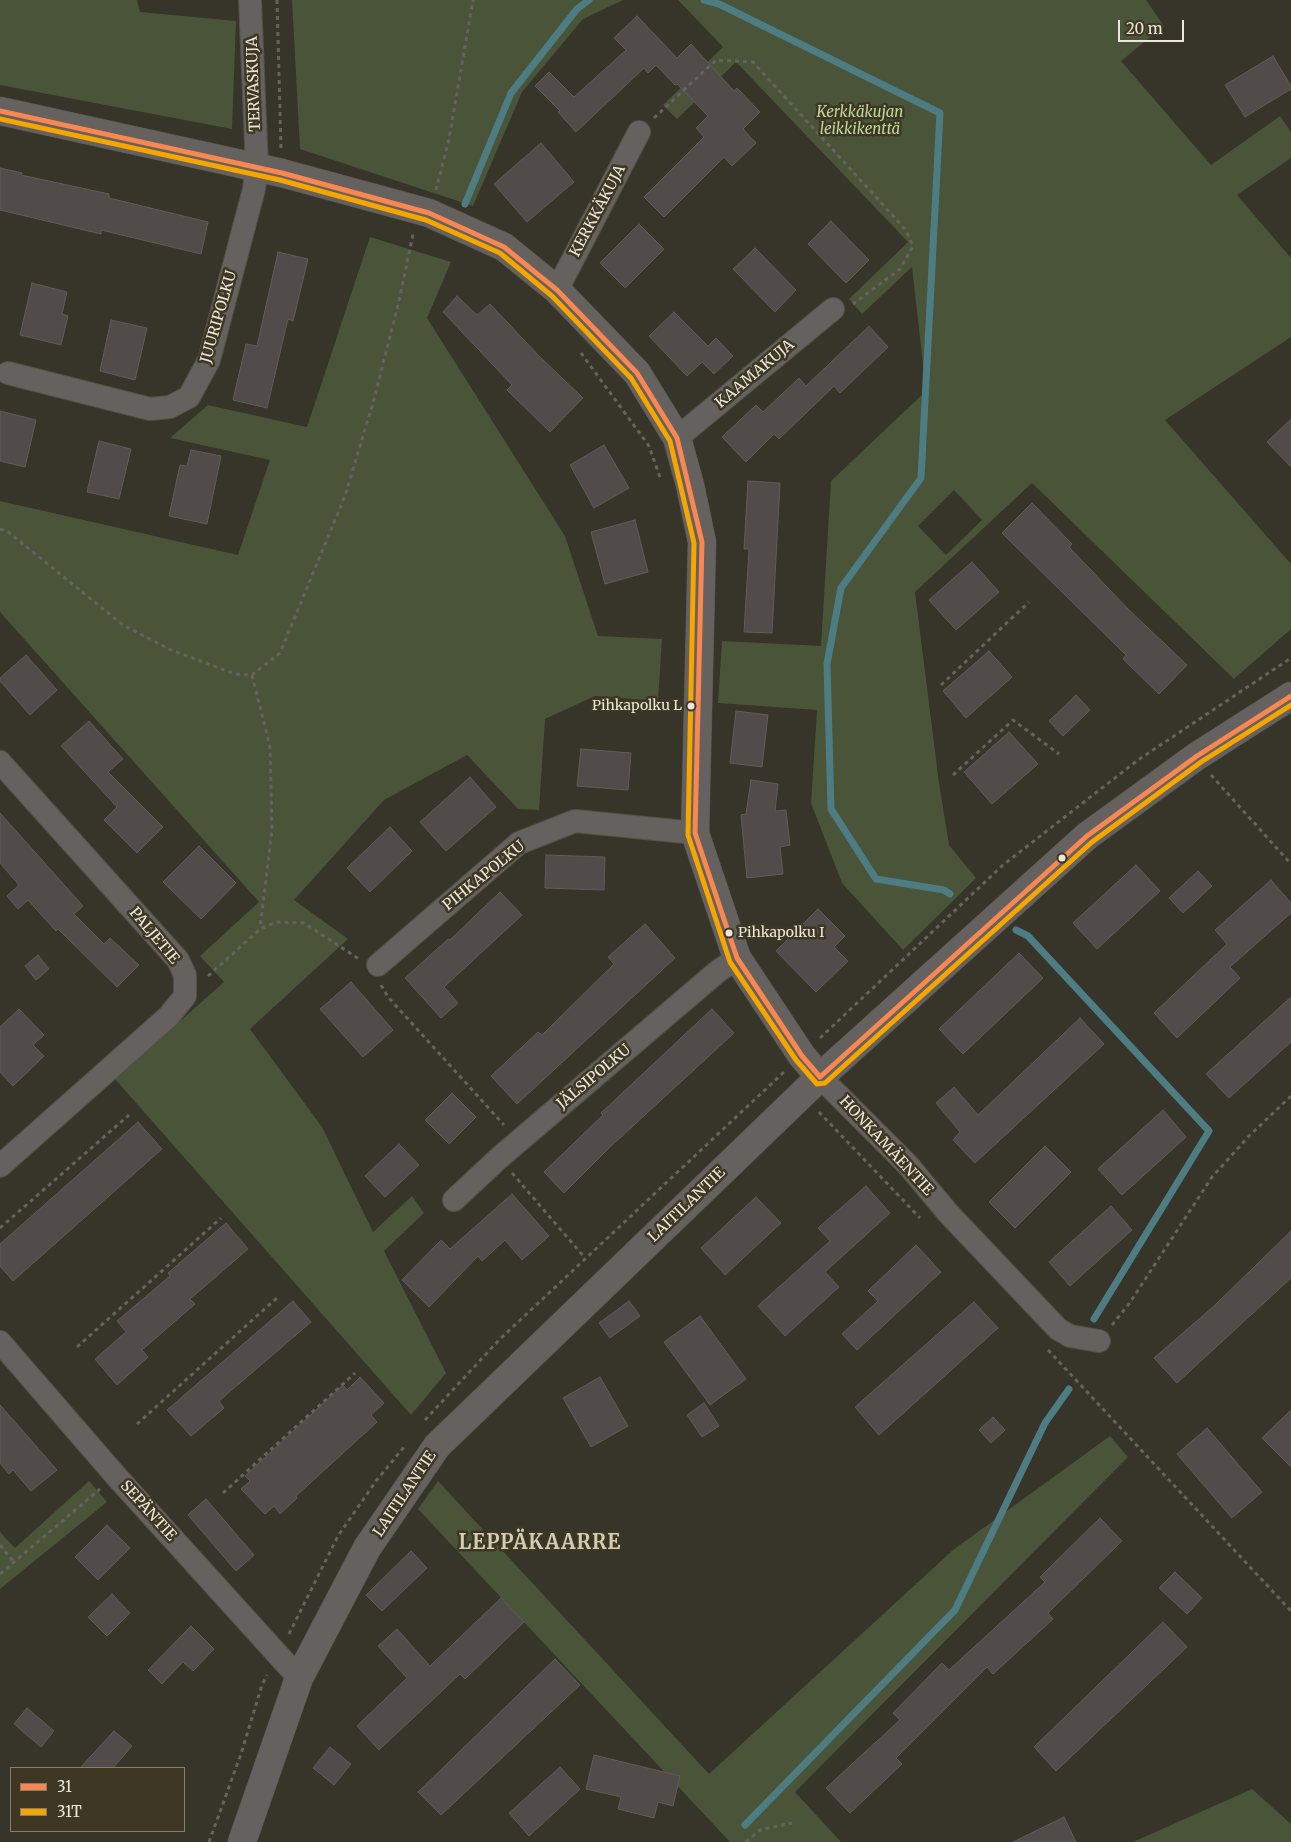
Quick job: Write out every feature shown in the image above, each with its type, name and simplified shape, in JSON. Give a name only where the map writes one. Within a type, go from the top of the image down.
[{"type":"street","name":"TERVASKUJA","points":[[250,0],[270,170]]},
{"type":"street","name":"HONKAMÄENTIE","points":[[0,111],[270,170],[421,227],[504,247],[557,290],[637,373],[677,438],[702,542],[695,833],[738,958],[802,1056],[811,1086],[908,1165],[948,1213],[1058,1329],[1070,1336],[1099,1341]]},
{"type":"street","name":"KERKKÄKUJA","points":[[557,290],[639,132]]},
{"type":"street","name":"JUURIPOLKU","points":[[8,373],[150,410],[170,407],[189,397],[209,360],[254,188],[270,170]]},
{"type":"street","name":"KAAMAKUJA","points":[[677,438],[833,309]]},
{"type":"street","name":"LAITILANTIE","points":[[242,1842],[299,1678],[367,1548],[437,1446],[811,1086],[1087,836],[1197,756],[1291,696]]},
{"type":"street","name":"PALJETIE","points":[[0,762],[178,960],[185,975],[185,996]]},
{"type":"street","name":"PIHKAPOLKU","points":[[378,965],[519,843],[575,821],[695,833]]},
{"type":"street","name":"JÄLSIPOLKU","points":[[454,1200],[499,1158],[717,972],[738,958]]},
{"type":"street","points":[[4,1154],[170,1016],[185,996]]},
{"type":"street","name":"SEPÄNTIE","points":[[0,1342],[116,1476],[299,1678]]},
{"type":"path","points":[[270,170],[277,0]]},
{"type":"path","points":[[0,529],[7,531],[123,625],[171,650],[235,674],[252,675],[280,653],[345,496],[374,403],[421,227],[449,139],[473,0]]},
{"type":"path","points":[[639,132],[716,60],[753,62],[905,230],[913,246],[900,269],[853,304],[833,309]]},
{"type":"path","points":[[404,230],[421,227]]},
{"type":"path","points":[[580,352],[649,446],[662,485]]},
{"type":"path","points":[[941,685],[1029,602]]},
{"type":"path","points":[[252,675],[270,747],[272,830],[260,929]]},
{"type":"path","points":[[952,775],[1013,720],[1059,754]]},
{"type":"path","points":[[1183,730],[1197,756],[1291,864]]},
{"type":"path","points":[[185,996],[260,929],[277,922],[304,923],[360,960],[378,965],[378,980],[388,997],[519,1141]]},
{"type":"path","points":[[777,1066],[811,1086],[922,1219]]},
{"type":"path","points":[[1099,1341],[1129,1304],[1212,1177],[1250,1135],[1291,1096]]},
{"type":"path","points":[[0,1228],[129,1115]]},
{"type":"path","points":[[499,1158],[585,1258]]},
{"type":"path","points":[[77,1347],[221,1218]]},
{"type":"path","points":[[137,1424],[279,1296]]},
{"type":"path","points":[[1041,1344],[1291,1611]]},
{"type":"path","points":[[223,1494],[354,1373]]},
{"type":"path","points":[[0,1574],[116,1476]]},
{"type":"path","points":[[0,1545],[14,1562]]},
{"type":"path","points":[[746,1842],[760,1830],[792,1823]]},
{"type":"green space","points":[[0,0],[137,0],[140,12],[236,21],[232,129],[0,85]]},
{"type":"green space","points":[[292,0],[623,0],[583,19],[522,92],[473,206],[300,149]]},
{"type":"green space","name":"Kerkkäkujan leikkikenttä","points":[[678,0],[1146,0],[1164,26],[1121,61],[1211,165],[1280,116],[1291,132],[1291,158],[1237,195],[1291,258],[1291,337],[1165,420],[1291,564],[1291,629],[1234,679],[1032,483],[915,592],[939,783],[949,845],[976,878],[903,950],[842,883],[811,803],[817,710],[718,703],[722,641],[821,646],[831,481],[926,391],[912,267],[862,314],[849,299],[908,242],[736,62],[677,119],[663,105],[723,47]],"holes":[[[954,490],[982,520],[946,555],[918,526]]]},
{"type":"green space","points":[[370,237],[451,262],[427,318],[565,536],[598,636],[662,639],[658,701],[595,696],[545,719],[539,810],[518,809],[467,755],[384,800],[294,900],[348,939],[250,1029],[322,1127],[373,1232],[412,1196],[424,1213],[384,1251],[446,1373],[411,1415],[115,1079],[224,982],[200,956],[259,902],[0,612],[0,501],[238,555],[270,460],[170,438],[208,405],[307,427]]},
{"type":"green space","points":[[1110,1436],[1128,1457],[795,1792],[841,1842],[730,1842],[418,1509],[438,1481],[709,1774],[953,1550]]},
{"type":"green space","points":[[89,1481],[107,1502],[0,1589],[0,1532],[15,1548]]},
{"type":"green space","points":[[1252,1789],[1291,1824],[1291,1842],[1133,1842]]},
{"type":"building","points":[[637,16],[677,58],[691,44],[734,91],[737,88],[760,112],[743,129],[756,143],[732,166],[724,157],[664,217],[644,197],[704,137],[696,128],[708,116],[677,84],[675,85],[656,65],[648,73],[644,68],[576,132],[558,112],[560,111],[535,86],[549,72],[574,97],[626,50],[614,38]]},
{"type":"building","points":[[1273,56],[1291,89],[1245,117],[1225,85]]},
{"type":"building","points":[[541,143],[574,182],[527,222],[494,184]]},
{"type":"building","points":[[0,168],[22,173],[21,175],[109,194],[109,198],[208,222],[201,254],[101,230],[101,234],[0,210]]},
{"type":"building","points":[[831,221],[869,260],[846,283],[808,244]]},
{"type":"building","points":[[639,224],[664,249],[625,288],[600,263]]},
{"type":"building","points":[[755,248],[796,290],[775,312],[733,269]]},
{"type":"building","points":[[278,252],[308,259],[293,321],[288,319],[267,408],[233,400],[246,344],[257,346]]},
{"type":"building","points":[[32,283],[67,292],[62,314],[68,316],[61,345],[20,335]]},
{"type":"building","points":[[457,296],[477,315],[490,304],[540,357],[583,398],[550,432],[507,390],[512,385],[443,312]]},
{"type":"building","points":[[674,312],[708,346],[716,338],[733,356],[714,374],[702,362],[687,376],[649,336]]},
{"type":"building","points":[[111,320],[147,328],[135,380],[100,371]]},
{"type":"building","points":[[869,326],[888,347],[840,393],[834,386],[779,439],[774,434],[746,462],[722,437],[756,405],[763,412],[799,378],[806,386]]},
{"type":"building","points":[[0,411],[36,420],[25,467],[0,461]]},
{"type":"building","points":[[1291,419],[1291,467],[1267,442]]},
{"type":"building","points":[[99,441],[131,449],[119,499],[87,492]]},
{"type":"building","points":[[604,445],[629,488],[594,508],[570,465]]},
{"type":"building","points":[[191,450],[221,456],[207,524],[169,516],[180,465],[187,466]]},
{"type":"building","points":[[748,481],[780,483],[772,633],[744,632],[749,549],[744,549]]},
{"type":"building","points":[[1032,503],[1072,544],[1069,547],[1128,609],[1187,665],[1159,694],[1123,659],[1126,655],[1002,533]]},
{"type":"building","points":[[635,520],[648,572],[605,584],[591,532]]},
{"type":"building","points":[[972,562],[999,592],[956,630],[929,600]]},
{"type":"building","points":[[989,651],[1012,677],[966,718],[943,691]]},
{"type":"building","points":[[26,655],[57,690],[30,715],[0,681],[0,678]]},
{"type":"building","points":[[1076,695],[1090,710],[1063,736],[1049,721]]},
{"type":"building","points":[[736,711],[768,715],[762,767],[730,763]]},
{"type":"building","points":[[89,721],[123,759],[108,772],[163,827],[137,853],[104,820],[117,807],[61,746]]},
{"type":"building","points":[[1009,732],[1038,764],[992,804],[964,772]]},
{"type":"building","points":[[581,749],[631,753],[628,790],[577,786]]},
{"type":"building","points":[[470,777],[496,807],[446,851],[420,822]]},
{"type":"building","points":[[751,780],[778,784],[775,811],[786,810],[790,845],[780,847],[783,874],[747,878],[741,815],[746,814]]},
{"type":"building","points":[[0,813],[83,906],[74,914],[104,944],[110,938],[139,965],[117,987],[58,929],[56,931],[28,900],[18,909],[7,896],[19,885],[0,863]]},
{"type":"building","points":[[390,827],[412,851],[370,892],[347,868]]},
{"type":"building","points":[[199,846],[236,883],[201,919],[163,882]]},
{"type":"building","points":[[546,855],[605,857],[604,890],[545,888]]},
{"type":"building","points":[[1136,865],[1160,891],[1097,949],[1073,923]]},
{"type":"building","points":[[1198,871],[1212,886],[1183,913],[1169,898]]},
{"type":"building","points":[[1271,880],[1291,903],[1291,913],[1230,967],[1240,978],[1177,1038],[1154,1013],[1227,944],[1215,930]]},
{"type":"building","points":[[500,892],[522,915],[444,987],[458,1003],[441,1018],[405,978],[448,939],[450,940]]},
{"type":"building","points":[[818,909],[845,936],[834,947],[848,961],[816,992],[776,951]]},
{"type":"building","points":[[645,924],[675,958],[517,1104],[491,1076],[538,1032],[542,1035],[614,964],[608,957]]},
{"type":"building","points":[[1019,953],[1043,978],[963,1054],[939,1029]]},
{"type":"building","points":[[38,955],[49,969],[36,980],[25,966]]},
{"type":"building","points":[[351,982],[393,1030],[363,1057],[320,1009]]},
{"type":"building","points":[[1291,997],[1291,1042],[1229,1098],[1206,1074]]},
{"type":"building","points":[[19,1009],[44,1035],[33,1045],[44,1056],[13,1086],[0,1072],[0,1027]]},
{"type":"building","points":[[712,1009],[734,1033],[609,1148],[564,1193],[544,1172],[603,1115],[601,1113]]},
{"type":"building","points":[[1080,1018],[1104,1044],[975,1163],[953,1140],[960,1132],[936,1103],[954,1087],[978,1115]]},
{"type":"building","points":[[452,1093],[476,1117],[449,1144],[425,1120]]},
{"type":"building","points":[[1163,1110],[1186,1137],[1122,1195],[1098,1169]]},
{"type":"building","points":[[138,1122],[162,1149],[13,1281],[0,1266],[0,1244]]},
{"type":"building","points":[[399,1144],[419,1165],[385,1197],[365,1176]]},
{"type":"building","points":[[1045,1146],[1071,1172],[1015,1228],[989,1202]]},
{"type":"building","points":[[866,1186],[890,1213],[825,1272],[839,1287],[785,1336],[758,1306],[830,1241],[818,1228]]},
{"type":"building","points":[[512,1194],[549,1236],[522,1260],[505,1240],[482,1261],[478,1256],[429,1307],[402,1280],[441,1240],[450,1249]]},
{"type":"building","points":[[756,1197],[781,1223],[725,1275],[701,1248]]},
{"type":"building","points":[[1111,1206],[1132,1230],[1070,1286],[1049,1262]]},
{"type":"building","points":[[226,1223],[248,1249],[190,1299],[195,1304],[142,1350],[148,1357],[117,1385],[95,1359],[126,1332],[117,1321],[170,1276],[168,1273]]},
{"type":"building","points":[[1291,1231],[1291,1278],[1177,1383],[1154,1358],[1214,1306]]},
{"type":"building","points":[[916,1245],[941,1272],[857,1350],[842,1334],[878,1301],[868,1291]]},
{"type":"building","points":[[293,1301],[311,1322],[219,1401],[224,1408],[191,1436],[167,1410]]},
{"type":"building","points":[[629,1301],[640,1316],[610,1338],[599,1323]]},
{"type":"building","points":[[974,1302],[998,1328],[879,1435],[855,1407]]},
{"type":"building","points":[[700,1316],[746,1379],[710,1405],[664,1342]]},
{"type":"building","points":[[360,1377],[384,1403],[371,1415],[377,1422],[296,1496],[297,1498],[280,1514],[274,1506],[265,1514],[241,1489],[250,1481],[245,1476],[343,1385],[347,1390]]},
{"type":"building","points":[[600,1377],[628,1426],[591,1447],[563,1398]]},
{"type":"building","points":[[704,1403],[719,1426],[702,1437],[687,1415]]},
{"type":"building","points":[[0,1405],[57,1470],[31,1491],[13,1470],[9,1474],[0,1463]]},
{"type":"building","points":[[1291,1410],[1291,1467],[1262,1438]]},
{"type":"building","points":[[993,1417],[1005,1430],[991,1443],[979,1430]]},
{"type":"building","points":[[1207,1428],[1262,1492],[1232,1518],[1177,1454]]},
{"type":"building","points":[[206,1499],[254,1555],[236,1571],[188,1515]]},
{"type":"building","points":[[1100,1518],[1122,1541],[1048,1613],[1053,1619],[993,1674],[987,1667],[896,1758],[902,1764],[850,1813],[826,1788],[900,1720],[893,1713],[942,1663],[949,1670],[1045,1582],[1040,1577]]},
{"type":"building","points":[[107,1525],[130,1548],[98,1580],[75,1557]]},
{"type":"building","points":[[411,1551],[427,1568],[382,1611],[366,1595]]},
{"type":"building","points":[[1175,1572],[1202,1598],[1187,1614],[1159,1588]]},
{"type":"building","points":[[112,1594],[130,1613],[107,1636],[88,1617]]},
{"type":"building","points":[[501,1598],[524,1622],[465,1679],[460,1674],[379,1750],[357,1726],[407,1678],[378,1646],[397,1629],[430,1666]]},
{"type":"building","points":[[1163,1622],[1187,1647],[1056,1771],[1034,1747]]},
{"type":"building","points":[[191,1626],[214,1649],[193,1671],[183,1662],[162,1684],[148,1670]]},
{"type":"building","points":[[555,1659],[580,1685],[441,1815],[418,1792]]},
{"type":"building","points":[[27,1708],[54,1731],[41,1747],[14,1724]]},
{"type":"building","points":[[114,1731],[132,1746],[114,1767],[81,1767]]},
{"type":"building","points":[[330,1747],[351,1764],[334,1785],[313,1768]]},
{"type":"building","points":[[594,1755],[680,1776],[673,1806],[658,1802],[654,1818],[618,1809],[621,1797],[586,1789]]},
{"type":"building","points":[[560,1767],[580,1789],[529,1836],[509,1813]]},
{"type":"building","points":[[1064,1817],[1076,1842],[1013,1842]]},
{"type":"waterway","points":[[465,204],[511,93],[577,9],[589,0]]},
{"type":"waterway","points":[[704,0],[719,4],[940,113],[921,478],[841,588],[827,664],[831,809],[876,879],[944,890],[950,894]]},
{"type":"waterway","points":[[1016,930],[1028,936],[1209,1131],[1094,1319]]},
{"type":"waterway","points":[[745,1825],[955,1610],[1045,1423],[1069,1389]]},
{"type":"transit line","name":"31","points":[[0,111],[282,173],[429,213],[504,247],[557,290],[637,373],[677,438],[702,542],[695,833],[737,958],[802,1056],[820,1077],[1087,836],[1197,756],[1291,696]]},
{"type":"transit line","name":"31T","points":[[0,119],[280,180],[426,220],[500,253],[552,296],[631,378],[670,441],[694,543],[688,835],[730,962],[796,1060],[817,1084],[825,1083],[1092,842],[1201,762],[1291,705]]},
{"type":"place","name":"Pihkapolku L","points":[[691,706]]},
{"type":"place","name":"Pihkapolku I","points":[[729,933]]},
{"type":"district","name":"LEPPÄKAARRE","points":[[540,1543]]}]
